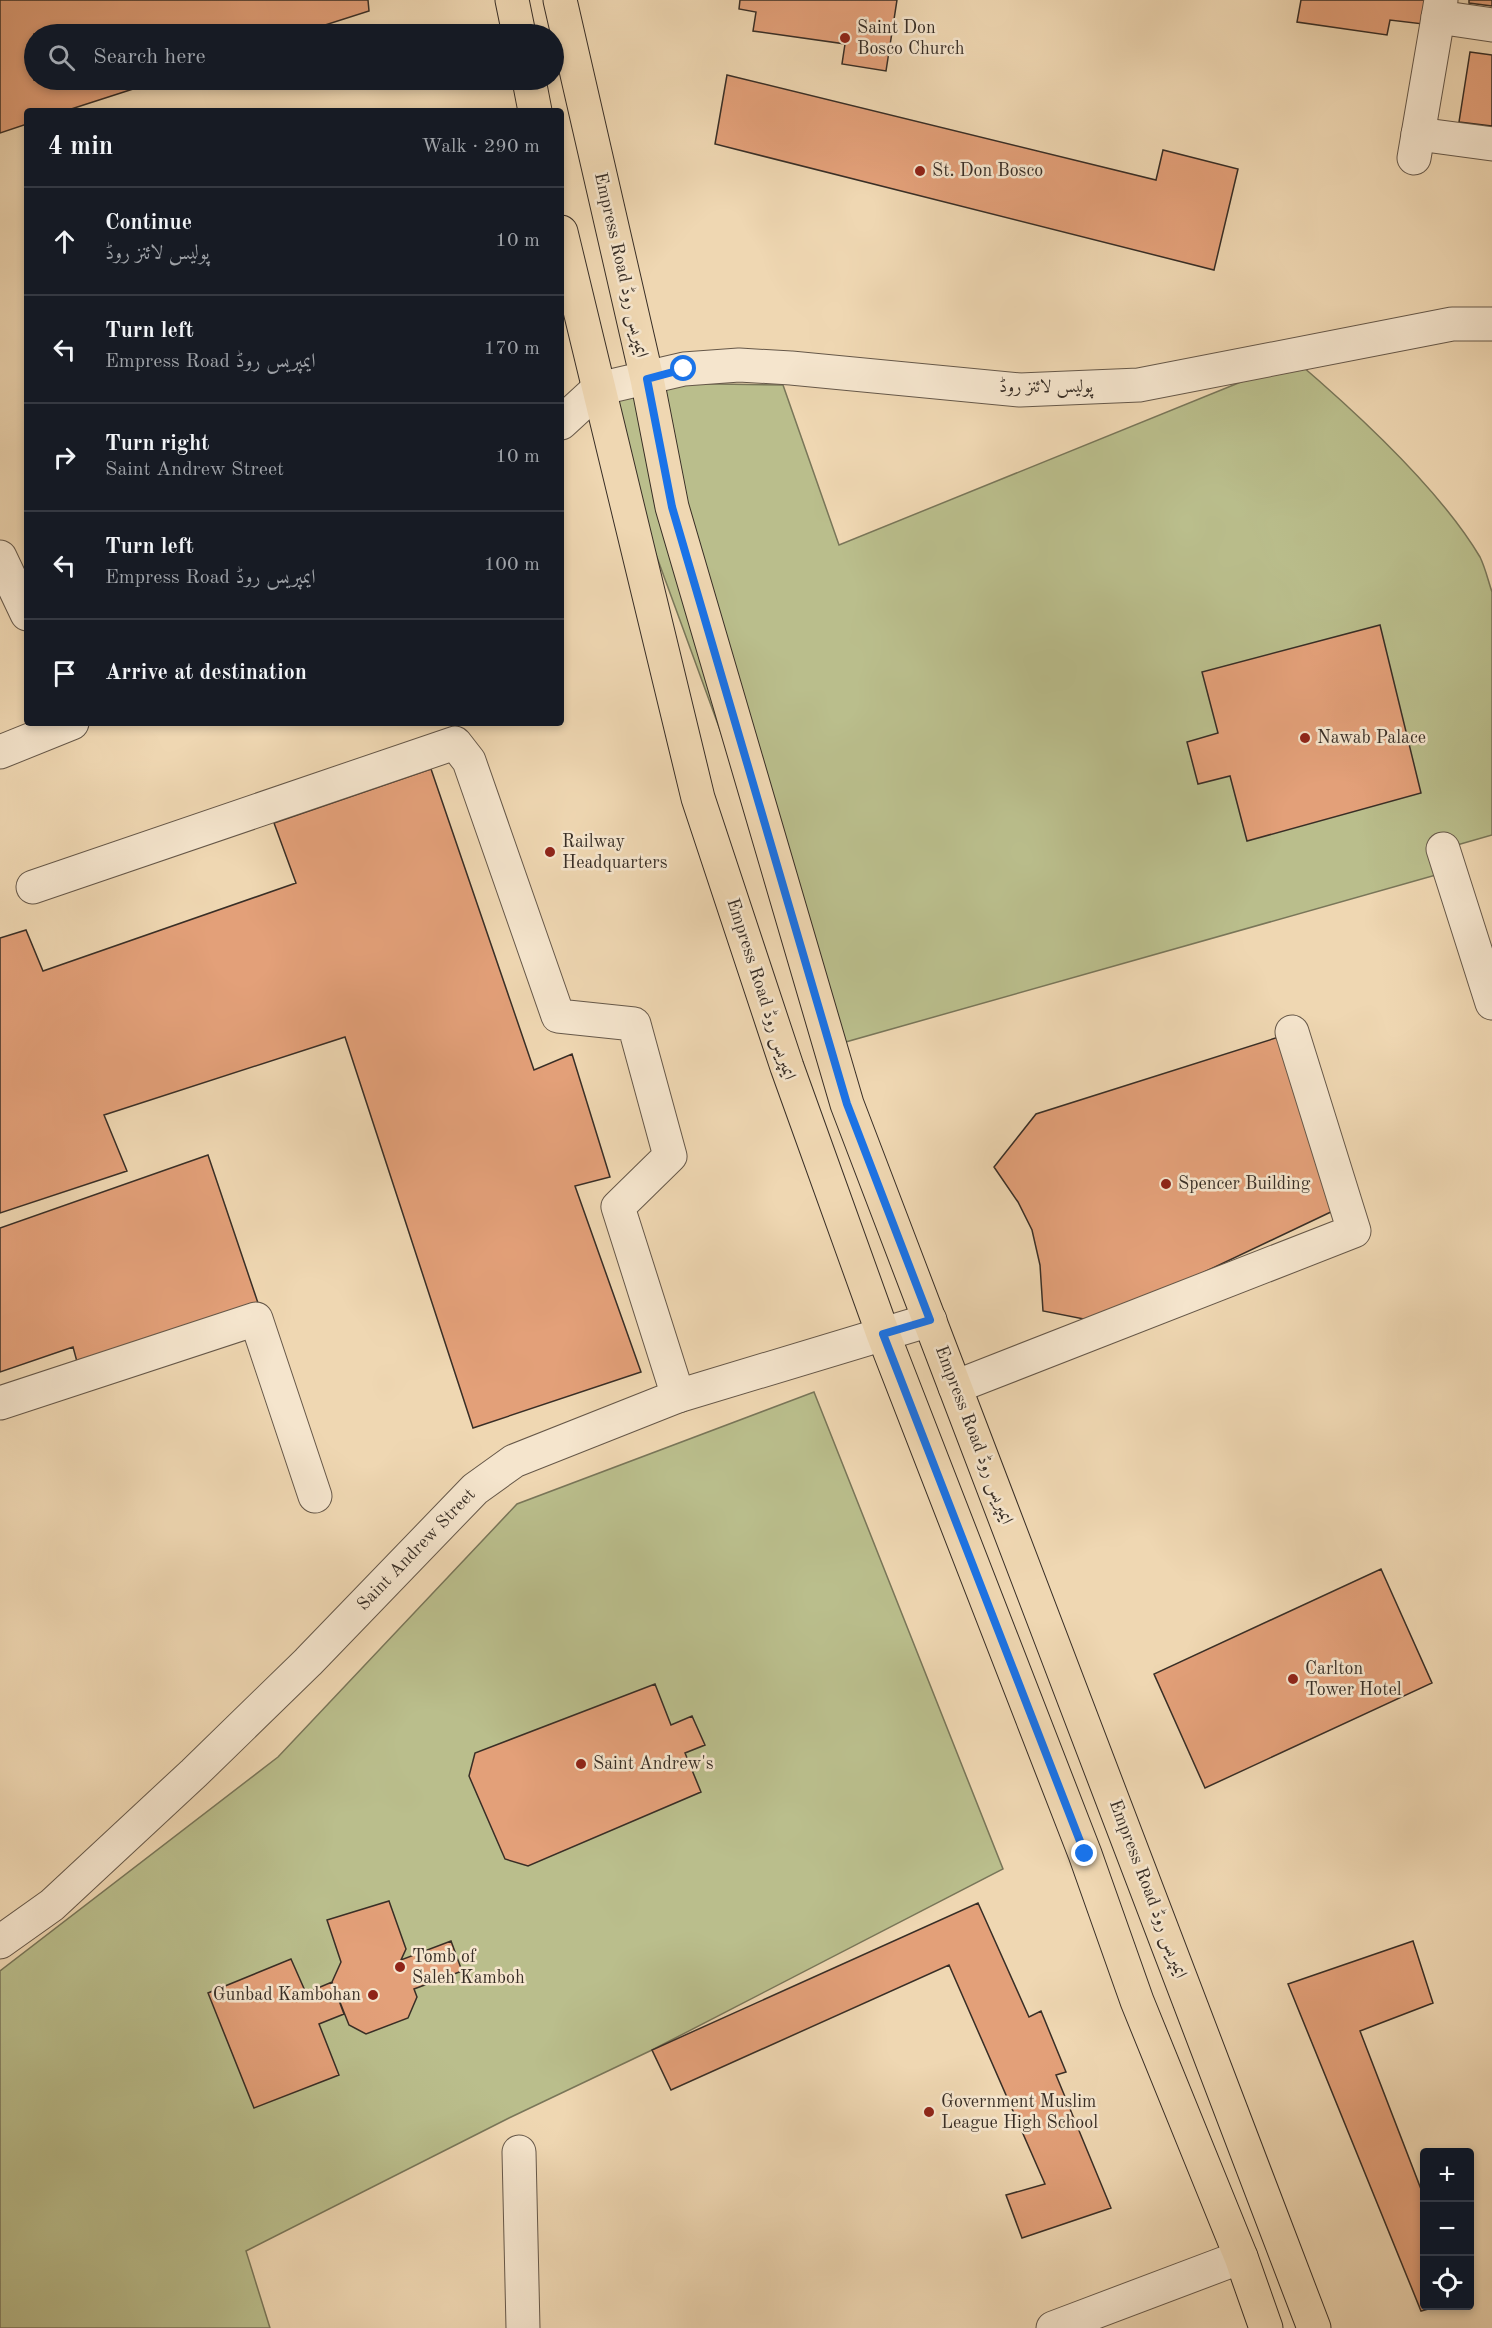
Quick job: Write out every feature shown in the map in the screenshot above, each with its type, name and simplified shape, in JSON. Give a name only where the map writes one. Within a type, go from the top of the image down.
[{"type":"main road","points":[[512,0],[517,24]]},
{"type":"main road","name":"Empress Road ایمپریس روڈ","points":[[561,0],[647,379],[672,507],[847,1104],[1314,2328]]},
{"type":"main road","points":[[531,90],[535,108]]},
{"type":"main road","name":"Empress Road ایمپریس روڈ","points":[[564,257],[571,316],[598,388],[699,798],[787,1067],[883,1334],[1085,1854],[1137,2001],[1241,2257],[1266,2328]]},
{"type":"street","points":[[1492,25],[1439,8],[1416,146],[1492,144]]},
{"type":"street","name":"پولیس لائنز روڈ","points":[[598,388],[684,369],[739,365],[1020,390],[1139,385],[1452,324],[1492,324]]},
{"type":"street","points":[[564,420],[598,388]]},
{"type":"street","points":[[0,556],[24,608]]},
{"type":"street","points":[[0,752],[65,726]]},
{"type":"street","points":[[33,887],[455,743],[470,761],[558,1016],[634,1024],[670,1156],[618,1207],[678,1396]]},
{"type":"street","points":[[1443,849],[1492,1003]]},
{"type":"street","points":[[956,1387],[1353,1231],[1292,1032]]},
{"type":"street","points":[[0,1403],[256,1320],[315,1496]]},
{"type":"street","name":"Saint Andrew Street","points":[[0,1942],[52,1905],[194,1773],[308,1662],[475,1489],[514,1461],[678,1396],[930,1320]]},
{"type":"street","points":[[519,2152],[523,2328]]},
{"type":"street","points":[[1053,2328],[1241,2257]]},
{"type":"green space","points":[[1295,360],[1370,427],[1420,478],[1463,531],[1482,561],[1492,592],[1492,835],[1443,849],[1450,871],[835,1045],[593,382],[783,385],[839,545]]},
{"type":"green space","points":[[814,1392],[1003,1869],[652,2050],[509,2118],[246,2251],[270,2328],[0,2328],[0,1971],[278,1757],[517,1504]]},
{"type":"building","points":[[0,0],[368,0],[369,11],[328,24],[24,24],[24,90],[130,90],[74,108],[24,108],[24,125],[0,133]]},
{"type":"building","name":"Saint Don Bosco Church","points":[[740,0],[897,0],[886,71],[842,64],[845,44],[753,31],[756,12],[739,9]]},
{"type":"building","points":[[1301,0],[1427,0],[1423,24],[1390,20],[1387,35],[1297,22]]},
{"type":"building","points":[[1469,0],[1492,0],[1492,6],[1469,3]]},
{"type":"building","points":[[1470,52],[1492,55],[1492,126],[1459,122]]},
{"type":"building","points":[[727,75],[1156,180],[1163,150],[1238,169],[1214,270],[715,144]]},
{"type":"building","name":"Nawab Palace","points":[[1380,625],[1421,793],[1247,841],[1230,776],[1198,784],[1187,742],[1218,733],[1202,672]]},
{"type":"building","points":[[431,769],[534,1070],[572,1054],[610,1177],[575,1186],[641,1372],[473,1428],[345,1037],[104,1115],[127,1171],[0,1213],[0,938],[26,930],[43,971],[296,883],[274,823]]},
{"type":"building","name":"Spencer Building","points":[[1282,1036],[1335,1210],[1099,1322],[1043,1311],[1040,1265],[1032,1230],[1018,1202],[994,1167],[1036,1114]]},
{"type":"building","points":[[208,1155],[259,1306],[79,1369],[73,1347],[0,1372],[0,1228]]},
{"type":"building","name":"Carlton Tower Hotel","points":[[1381,1569],[1432,1683],[1205,1788],[1154,1674]]},
{"type":"building","name":"Saint Andrew's","points":[[655,1684],[671,1725],[692,1716],[705,1745],[685,1753],[701,1792],[528,1866],[505,1859],[469,1776],[475,1753]]},
{"type":"building","name":"Tomb of Saleh Kamboh","points":[[389,1901],[406,1949],[401,1960],[451,1941],[462,1971],[414,1989],[417,1997],[408,2018],[366,2034],[349,2025],[332,1982],[341,1962],[327,1920]]},
{"type":"building","points":[[978,1903],[1029,2017],[1041,2011],[1066,2072],[1056,2075],[1111,2208],[1022,2238],[1006,2195],[1045,2184],[949,1965],[671,2090],[652,2050]]},
{"type":"building","points":[[1413,1941],[1433,2003],[1360,2031],[1420,2187],[1420,2309],[1288,1984]]},
{"type":"building","points":[[291,1959],[306,1993],[332,1982],[344,2014],[319,2024],[339,2075],[254,2108],[208,1993]]},
{"type":"place","name":"Saint Don Bosco Church","points":[[845,38]]},
{"type":"place","name":"St. Don Bosco","points":[[920,171]]},
{"type":"place","name":"Nawab Palace","points":[[1305,738]]},
{"type":"place","name":"Railway Headquarters","points":[[550,852]]},
{"type":"place","name":"Spencer Building","points":[[1166,1184]]},
{"type":"place","name":"Carlton Tower Hotel","points":[[1293,1679]]},
{"type":"place","name":"Saint Andrew's","points":[[581,1764]]},
{"type":"place","name":"Tomb of Saleh Kamboh","points":[[400,1967]]},
{"type":"place","name":"Gunbad Kambohan","points":[[373,1995]]},
{"type":"place","name":"Government Muslim League High School","points":[[929,2112]]},
{"type":"route","points":[[684,369],[647,379],[672,507],[847,1104],[930,1320],[883,1334],[1085,1854]]}]
